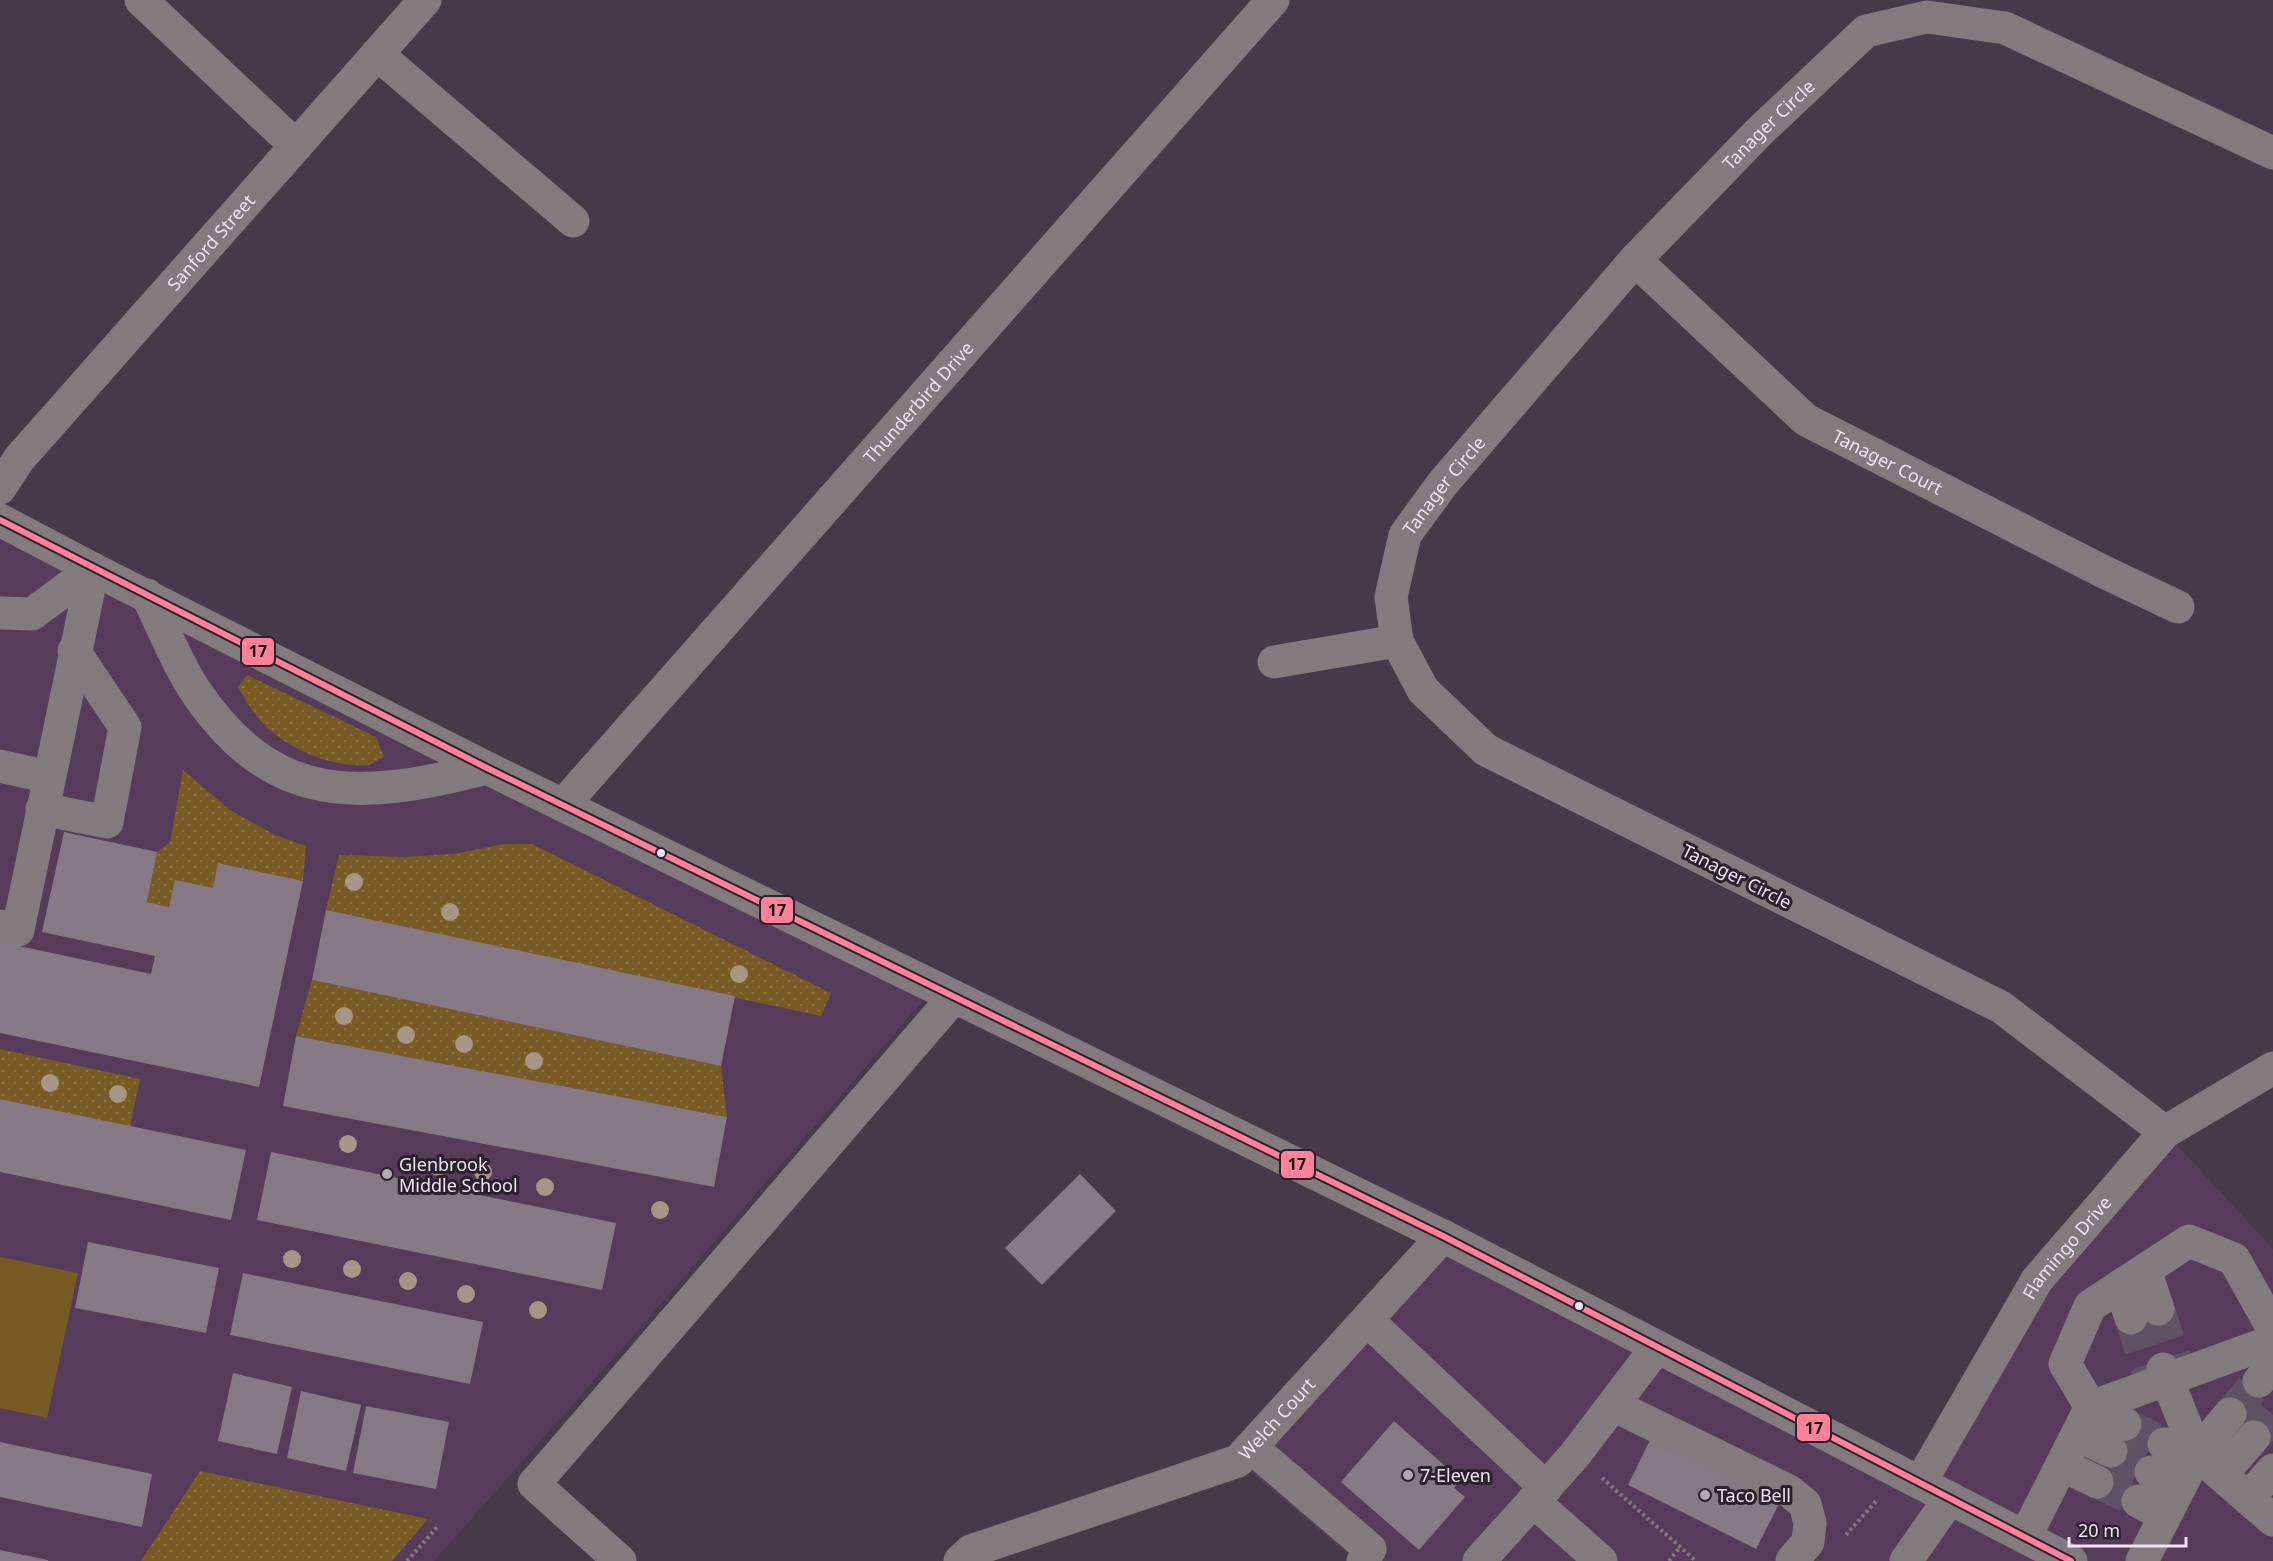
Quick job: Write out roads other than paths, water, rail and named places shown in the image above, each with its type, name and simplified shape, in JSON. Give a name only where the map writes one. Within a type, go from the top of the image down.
[{"type":"street","points":[[141,0],[296,146]]},
{"type":"street","name":"Sanford Street","points":[[0,488],[19,459],[425,0]]},
{"type":"street","name":"Thunderbird Drive","points":[[563,806],[1273,0]]},
{"type":"street","name":"Tanager Circle","points":[[2165,1132],[2001,1007],[1486,750],[1423,690],[1397,641],[1391,597],[1405,535],[1443,483],[1635,260],[1759,132],[1866,31],[1927,17],[2005,28],[2273,153]]},
{"type":"street","points":[[377,54],[573,221]]},
{"type":"street","name":"Tanager Court","points":[[1635,260],[1806,420],[2102,572],[2178,608]]},
{"type":"street","points":[[0,519],[93,569],[563,806],[1443,1236],[2071,1561]]},
{"type":"street","points":[[0,613],[32,614],[93,569]]},
{"type":"street","points":[[0,926],[18,930],[74,651],[93,569]]},
{"type":"street","points":[[147,595],[192,686],[219,724],[251,754],[280,770],[328,787],[354,789],[428,783],[487,768]]},
{"type":"street","points":[[1275,662],[1397,641]]},
{"type":"street","points":[[42,809],[106,822],[125,727],[74,651]]},
{"type":"street","points":[[0,766],[49,777]]},
{"type":"street","points":[[620,1561],[534,1484],[954,997]]},
{"type":"street","name":"Flamingo Drive","points":[[1910,1477],[2037,1280],[2165,1132],[2273,1068]]},
{"type":"street","name":"Welch Court","points":[[970,1558],[1238,1461],[1443,1236]]},
{"type":"street","points":[[2076,1435],[2118,1438],[2091,1407],[2065,1364],[2090,1305],[2189,1241],[2234,1259],[2273,1329]]},
{"type":"street","points":[[2133,1277],[2145,1313]]},
{"type":"street","points":[[1367,1320],[1540,1494],[1601,1561]]},
{"type":"street","points":[[2025,1537],[2091,1407],[2165,1374],[2273,1341]]},
{"type":"street","points":[[1479,1561],[1574,1456],[1657,1347]]},
{"type":"street","points":[[2165,1374],[2198,1468]]},
{"type":"street","points":[[1613,1405],[1789,1491],[1805,1504],[1810,1522],[1808,1542],[1792,1561]]},
{"type":"street","points":[[2198,1468],[2230,1414]]},
{"type":"street","points":[[2142,1561],[2151,1508],[2198,1468],[2254,1437]]},
{"type":"street","points":[[1251,1447],[1370,1549],[1363,1561]]},
{"type":"street","points":[[2158,1458],[2198,1468],[2248,1498],[2273,1520]]},
{"type":"street","points":[[2062,1465],[2097,1482]]},
{"type":"street","points":[[2248,1498],[2273,1470]]},
{"type":"street","points":[[1906,1561],[1950,1498]]},
{"type":"tunnel","points":[[2158,1309],[2177,1366]]},
{"type":"tunnel","points":[[2131,1318],[2149,1373]]},
{"type":"tunnel","points":[[2230,1414],[2259,1381]]},
{"type":"tunnel","points":[[2254,1437],[2273,1415]]},
{"type":"tunnel","points":[[2125,1424],[2164,1444]]},
{"type":"tunnel","points":[[2111,1451],[2151,1472]]},
{"type":"tunnel","points":[[2097,1482],[2138,1501]]},
{"type":"place","name":"Glenbrook Middle School","points":[[387,1174]]},
{"type":"place","name":"7-Eleven","points":[[1408,1475]]},
{"type":"place","name":"Taco Bell","points":[[1705,1495]]}]
